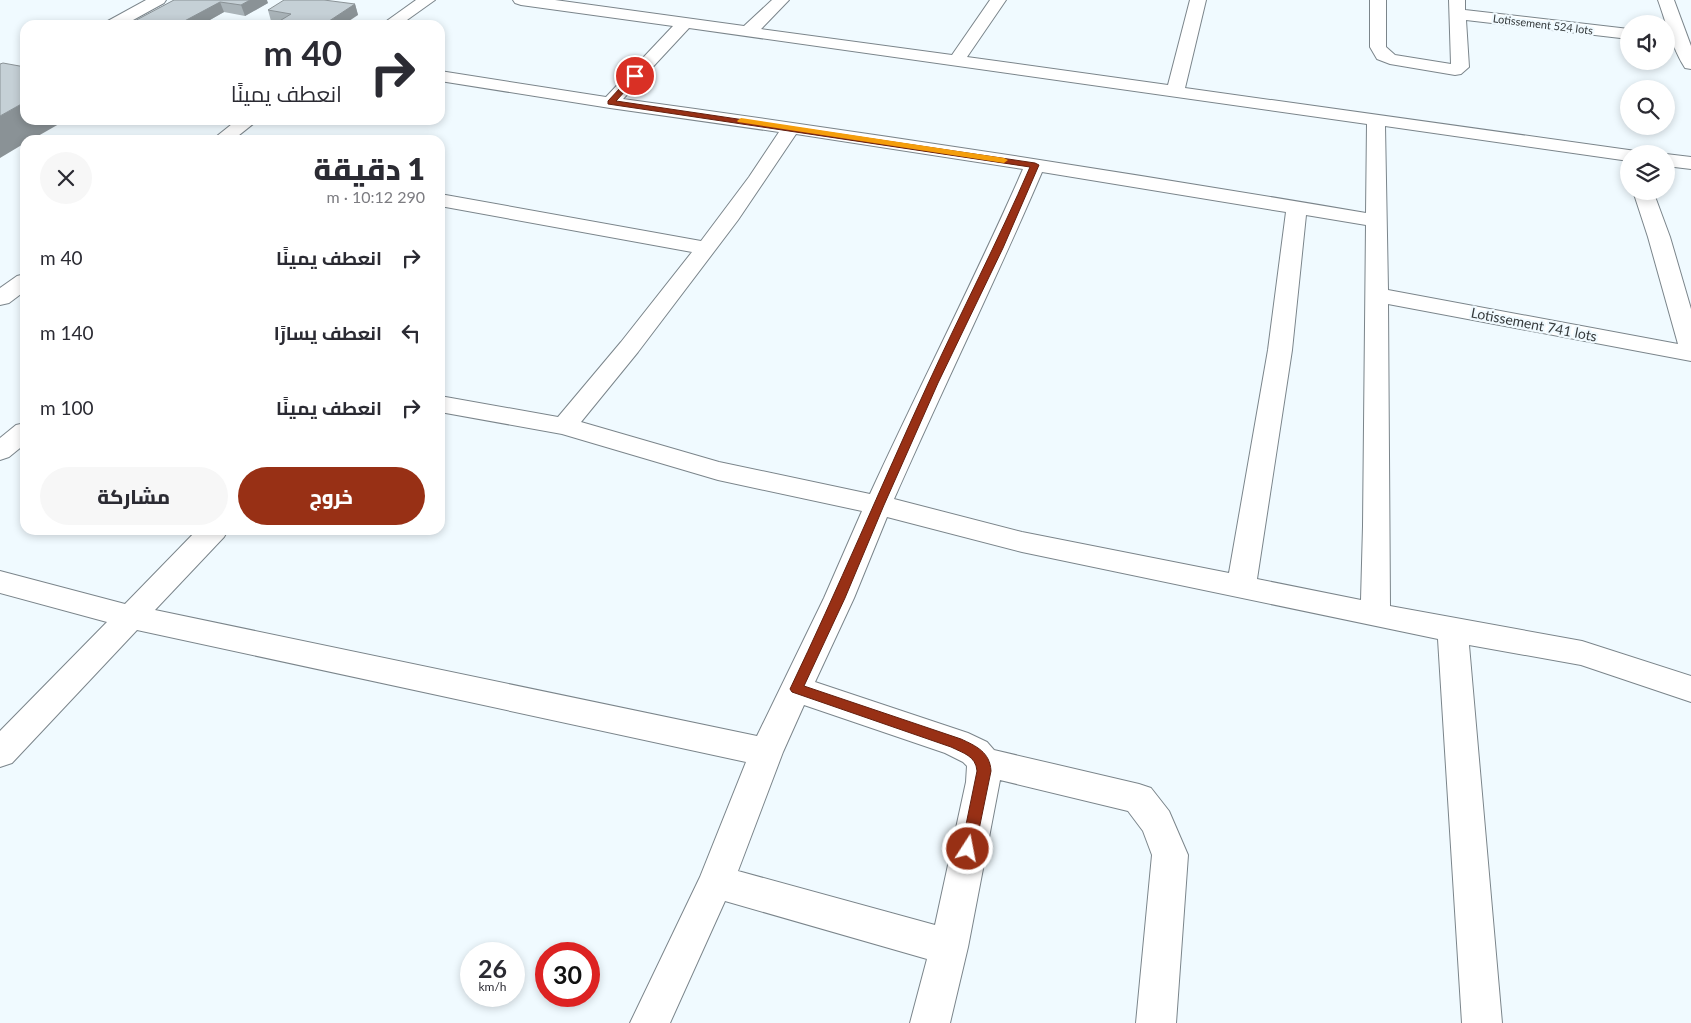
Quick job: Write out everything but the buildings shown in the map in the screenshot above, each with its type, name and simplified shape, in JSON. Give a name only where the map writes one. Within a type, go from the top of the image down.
[{"type":"street","points":[[121,20],[158,0]]},
{"type":"street","points":[[397,20],[427,0]]},
{"type":"street","points":[[521,0],[1620,154]]},
{"type":"street","points":[[749,31],[781,0]]},
{"type":"street","points":[[956,61],[998,0]]},
{"type":"street","points":[[1175,91],[1198,0]]},
{"type":"street","points":[[1378,0],[1378,48],[1383,55],[1390,60],[1455,70],[1460,67],[1458,7]]},
{"type":"street","points":[[1666,0],[1669,15]]},
{"type":"street","name":"Lotissement 524 lots","points":[[1458,7],[1620,33]]},
{"type":"street","points":[[610,103],[685,23]]},
{"type":"street","points":[[1675,43],[1691,64]]},
{"type":"street","points":[[445,77],[610,103],[1035,165],[1377,221]]},
{"type":"street","points":[[1375,613],[1377,526],[1376,120]]},
{"type":"street","points":[[228,135],[242,125]]},
{"type":"street","points":[[564,426],[611,372],[768,167],[791,128]]},
{"type":"street","points":[[1675,161],[1691,163]]},
{"type":"street","points":[[650,1023],[716,882],[766,752],[839,598],[878,505],[933,383],[999,248],[1035,165]]},
{"type":"street","points":[[1646,200],[1659,237],[1691,348]]},
{"type":"street","points":[[445,201],[706,248]]},
{"type":"street","points":[[1242,587],[1273,401],[1291,274],[1297,207]]},
{"type":"street","points":[[1669,273],[1691,277]]},
{"type":"street","points":[[0,298],[20,284]]},
{"type":"street","name":"Lotissement 741 lots","points":[[1376,294],[1691,354]]},
{"type":"street","points":[[0,298],[20,303]]},
{"type":"street","points":[[445,405],[564,426],[718,471],[878,505],[1022,542],[1453,630],[1582,653],[1691,689]]},
{"type":"street","points":[[0,451],[20,435]]},
{"type":"street","points":[[0,753],[209,535]]},
{"type":"street","points":[[0,582],[132,617],[766,752]]},
{"type":"street","points":[[1453,630],[1482,1023]]},
{"type":"street","points":[[796,689],[956,743],[975,752],[984,762],[1139,799],[1157,822],[1170,855],[1156,1023]]},
{"type":"street","points":[[930,1023],[949,947],[983,782],[984,762]]},
{"type":"street","points":[[716,882],[949,947]]},
{"type":"slow traffic","points":[[741,121],[1004,160]]},
{"type":"route","points":[[635,76],[610,103],[1035,165],[999,248],[933,383],[878,505],[839,598],[796,689],[956,743],[975,752],[984,762],[984,771],[968,849]]}]
